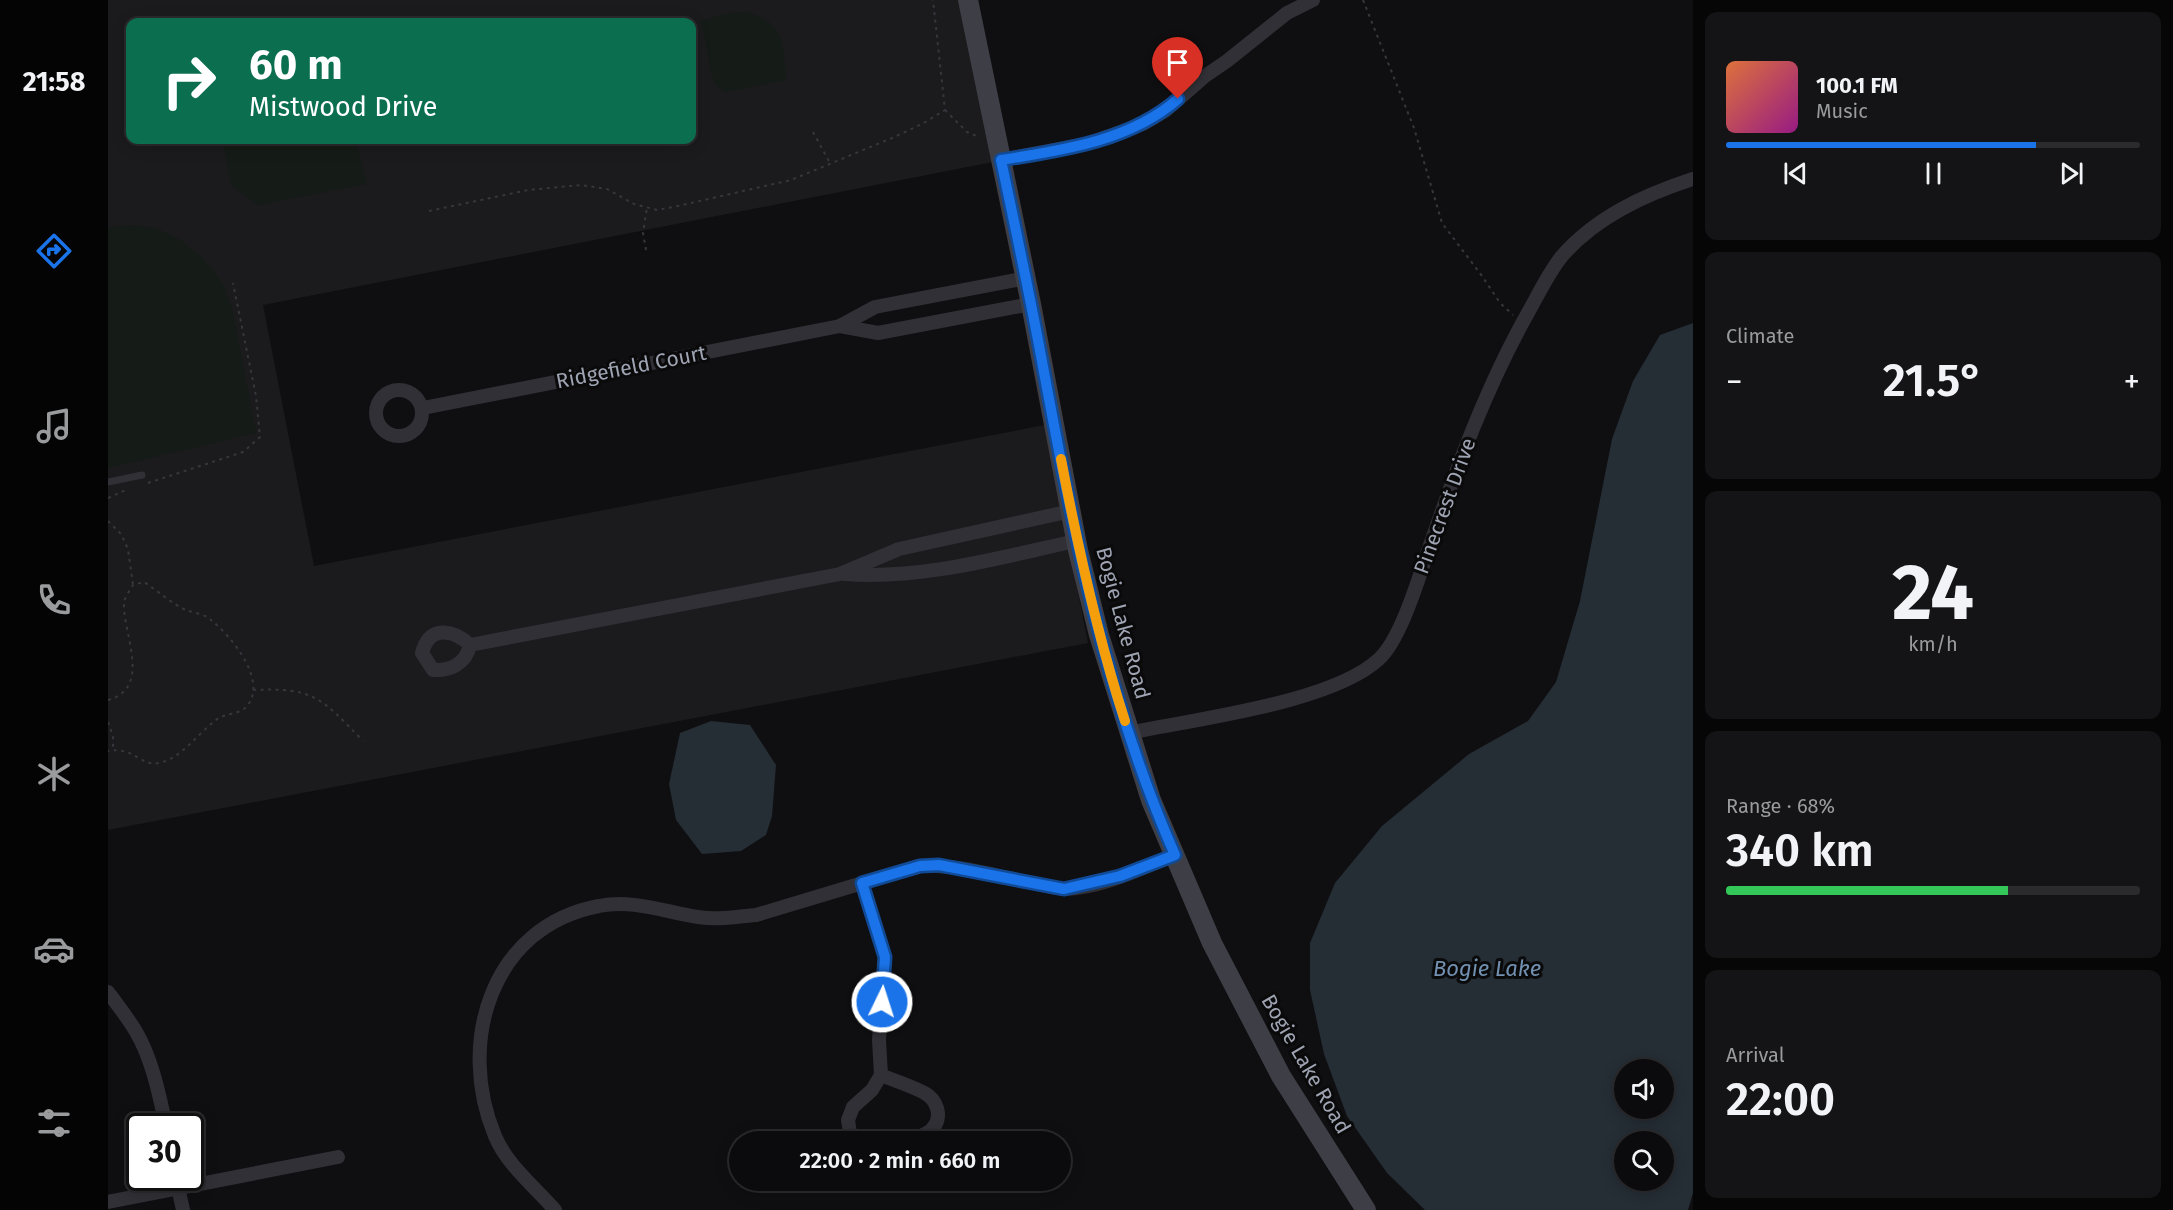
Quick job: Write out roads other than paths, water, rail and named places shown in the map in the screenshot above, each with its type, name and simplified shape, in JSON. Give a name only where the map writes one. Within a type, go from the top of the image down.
[{"type":"main road","name":"Bogie Lake Road","points":[[968,0],[1026,278],[1076,541],[1099,635],[1151,800],[1212,943],[1281,1076],[1366,1210]]},
{"type":"street","points":[[1000,153],[1086,144],[1143,124],[1165,111],[1205,76],[1287,14],[1312,0]]},
{"type":"street","name":"Pinecrest Drive","points":[[1129,733],[1255,708],[1308,694],[1337,684],[1380,659],[1392,641],[1411,597],[1456,471],[1504,356],[1562,257],[1604,219],[1627,205],[1667,187],[1693,179]]},
{"type":"street","name":"Ridgefield Court","points":[[423,408],[840,326],[875,307],[1026,278]]},
{"type":"street","name":"Ridgefield Court","points":[[840,326],[878,333],[1031,304]]},
{"type":"street","points":[[470,645],[840,574],[900,574],[1071,511]]},
{"type":"street","points":[[840,574],[899,549],[971,549],[1076,541]]},
{"type":"street","points":[[555,1210],[510,1160],[496,1138],[486,1109],[481,1043],[493,987],[524,944],[548,924],[578,910],[601,905],[631,903],[701,917],[736,918],[772,911],[920,866],[939,865],[1064,889],[1120,876],[1175,855]]},
{"type":"street","points":[[850,1131],[848,1120],[853,1107],[872,1090],[881,1075],[879,1040],[885,957],[862,883]]},
{"type":"street","points":[[108,992],[144,1047],[158,1087],[163,1113]]},
{"type":"street","points":[[881,1075],[928,1095],[936,1104],[938,1115],[935,1126],[929,1131]]},
{"type":"street","points":[[204,1179],[338,1157]]},
{"type":"street","points":[[108,1202],[148,1191]]},
{"type":"street","points":[[179,1191],[183,1210]]},
{"type":"lane","points":[[108,482],[142,475]]},
{"type":"water","name":"Bogie Lake","points":[[1693,323],[1693,1193],[1688,1210],[1425,1210],[1387,1173],[1347,1116],[1324,1054],[1310,990],[1310,943],[1335,883],[1382,826],[1469,754],[1528,721],[1556,682],[1580,601],[1612,439],[1633,381],[1660,335]]},
{"type":"water","points":[[711,721],[750,725],[776,765],[772,816],[766,835],[741,851],[702,854],[676,820],[669,784],[680,733]]}]
